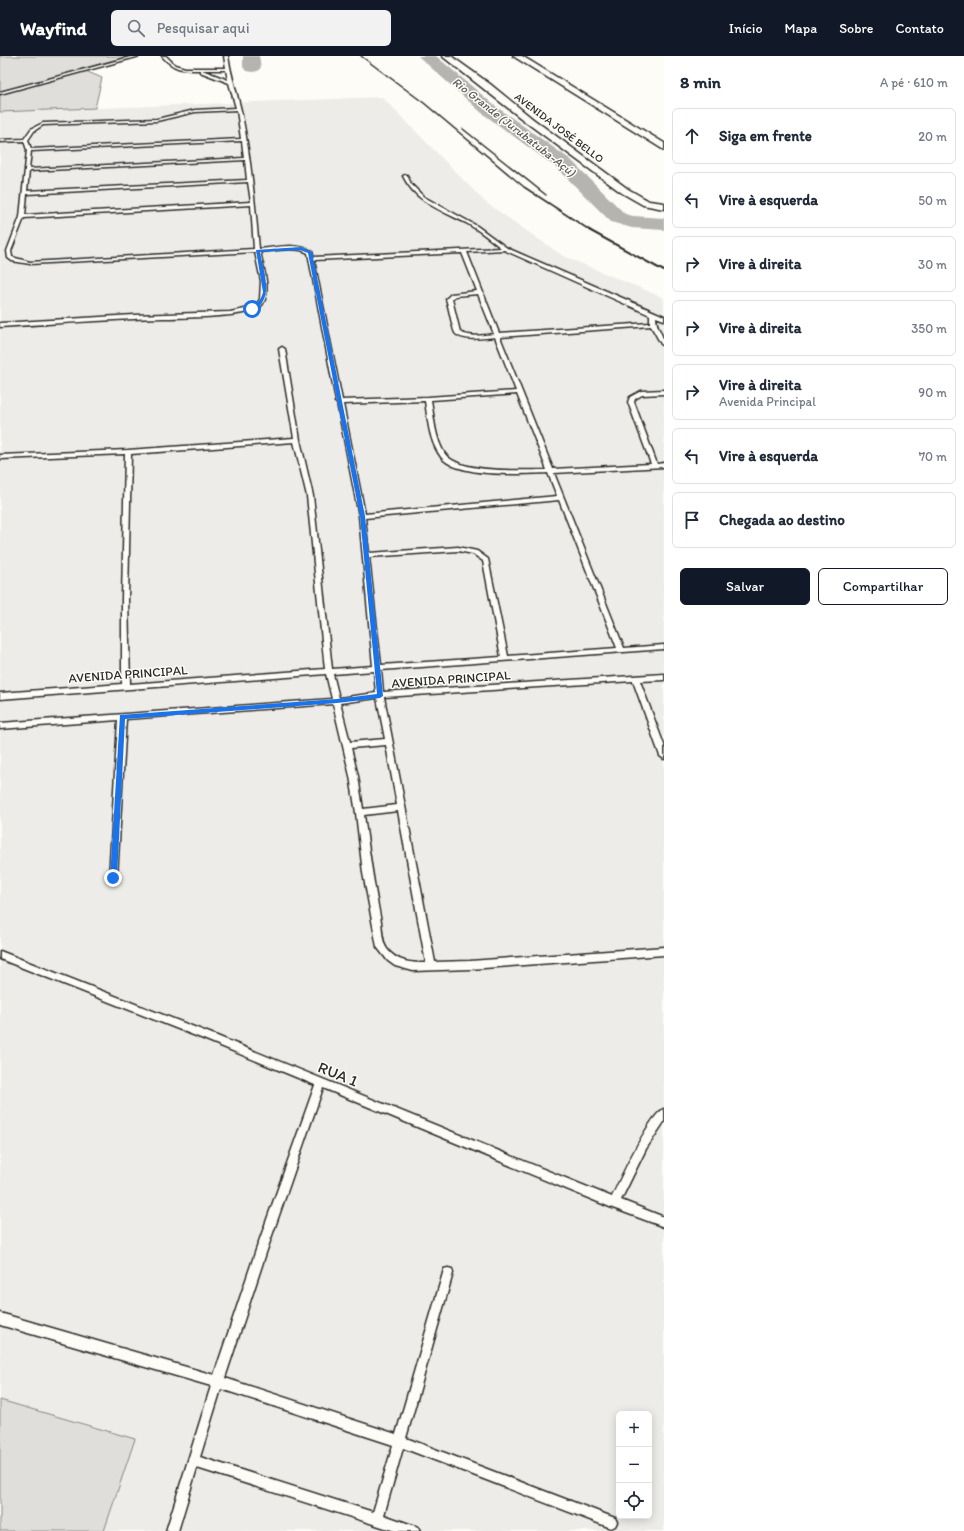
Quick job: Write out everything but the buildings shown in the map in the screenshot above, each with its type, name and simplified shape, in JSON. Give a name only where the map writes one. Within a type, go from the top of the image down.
[{"type":"street","name":"AVENIDA JOSÉ BELLO","points":[[446,56],[488,86],[530,121],[625,191],[646,202],[664,206]]},
{"type":"street","points":[[517,56],[664,147]]},
{"type":"lane","points":[[0,93],[62,78],[138,56]]},
{"type":"lane","points":[[165,56],[174,66],[178,67],[198,70],[228,69]]},
{"type":"lane","points":[[0,325],[134,317],[230,314],[252,309],[259,305],[265,292],[239,110],[231,82],[226,56]]},
{"type":"lane","points":[[198,70],[231,82]]},
{"type":"lane","points":[[239,110],[195,111],[157,120],[47,124],[32,129],[26,140],[29,150],[22,217],[7,251],[10,258],[30,263],[301,248],[310,252],[331,353],[338,402],[362,516],[380,696],[431,966]]},
{"type":"lane","points":[[0,141],[26,140]]},
{"type":"lane","points":[[29,150],[243,140]]},
{"type":"lane","points":[[26,170],[246,160]]},
{"type":"lane","points":[[405,176],[408,184],[419,195],[466,221],[505,249],[664,318]]},
{"type":"lane","points":[[24,193],[250,181]]},
{"type":"lane","points":[[22,217],[253,203]]},
{"type":"lane","points":[[311,259],[505,249]]},
{"type":"lane","points":[[464,251],[621,650]]},
{"type":"lane","points":[[480,292],[453,295],[449,299],[458,333],[463,336],[472,338],[653,324]]},
{"type":"lane","points":[[654,314],[653,324],[664,344]]},
{"type":"lane","points":[[282,349],[297,440],[310,496],[318,552],[329,671],[347,745],[360,813],[366,873],[381,947],[387,957],[393,962],[404,966],[431,966],[470,965],[664,951]]},
{"type":"lane","points":[[338,402],[428,399],[520,392]]},
{"type":"lane","points":[[654,465],[631,402],[635,395],[641,393],[664,392]]},
{"type":"lane","points":[[428,399],[432,428],[438,447],[449,462],[471,470],[551,472],[664,465]]},
{"type":"lane","points":[[0,457],[128,452],[297,440]]},
{"type":"lane","points":[[126,686],[125,599],[128,452]]},
{"type":"lane","points":[[362,516],[561,498]]},
{"type":"lane","points":[[366,555],[458,548],[474,552],[486,560],[505,659]]},
{"type":"lane","name":"AVENIDA PRINCIPAL","points":[[0,696],[664,647]]},
{"type":"lane","name":"AVENIDA PRINCIPAL","points":[[0,726],[337,701],[380,696],[664,677]]},
{"type":"lane","points":[[636,679],[664,756]]},
{"type":"lane","points":[[113,878],[122,717]]},
{"type":"lane","points":[[347,745],[388,742]]},
{"type":"lane","points":[[360,813],[401,807]]},
{"type":"lane","name":"RUA 1","points":[[0,955],[209,1037],[320,1084],[664,1222]]},
{"type":"lane","points":[[172,1531],[192,1461],[218,1382],[280,1197],[320,1084]]},
{"type":"lane","points":[[614,1203],[636,1157],[653,1127],[664,1114]]},
{"type":"lane","points":[[377,1519],[448,1273]]},
{"type":"lane","points":[[0,1319],[218,1382],[400,1441],[611,1522]]},
{"type":"lane","points":[[192,1461],[414,1531]]},
{"type":"shaded area","points":[[0,56],[128,56],[81,69],[102,78],[95,108],[0,112]]},
{"type":"shaded area","points":[[382,97],[485,202],[563,256],[664,298],[664,1531],[104,1531],[135,1439],[0,1400],[0,112]]},
{"type":"shaded area","points":[[0,1400],[135,1439],[104,1531],[0,1531]]},
{"type":"waterway","points":[[251,56],[252,67]]},
{"type":"waterway","name":"Rio Grande (Jurubatuba-Açú)","points":[[426,56],[488,109],[564,164],[618,218],[632,222],[664,224]]},
{"type":"railway","points":[[361,56],[424,103],[524,187],[591,231]]},
{"type":"railway","points":[[463,129],[546,195]]},
{"type":"railway","points":[[589,230],[664,271]]},
{"type":"route","points":[[113,878],[122,717],[337,701],[380,696],[362,516],[338,402],[331,353],[310,252],[301,248],[258,251],[265,292],[259,305],[252,309]]}]
